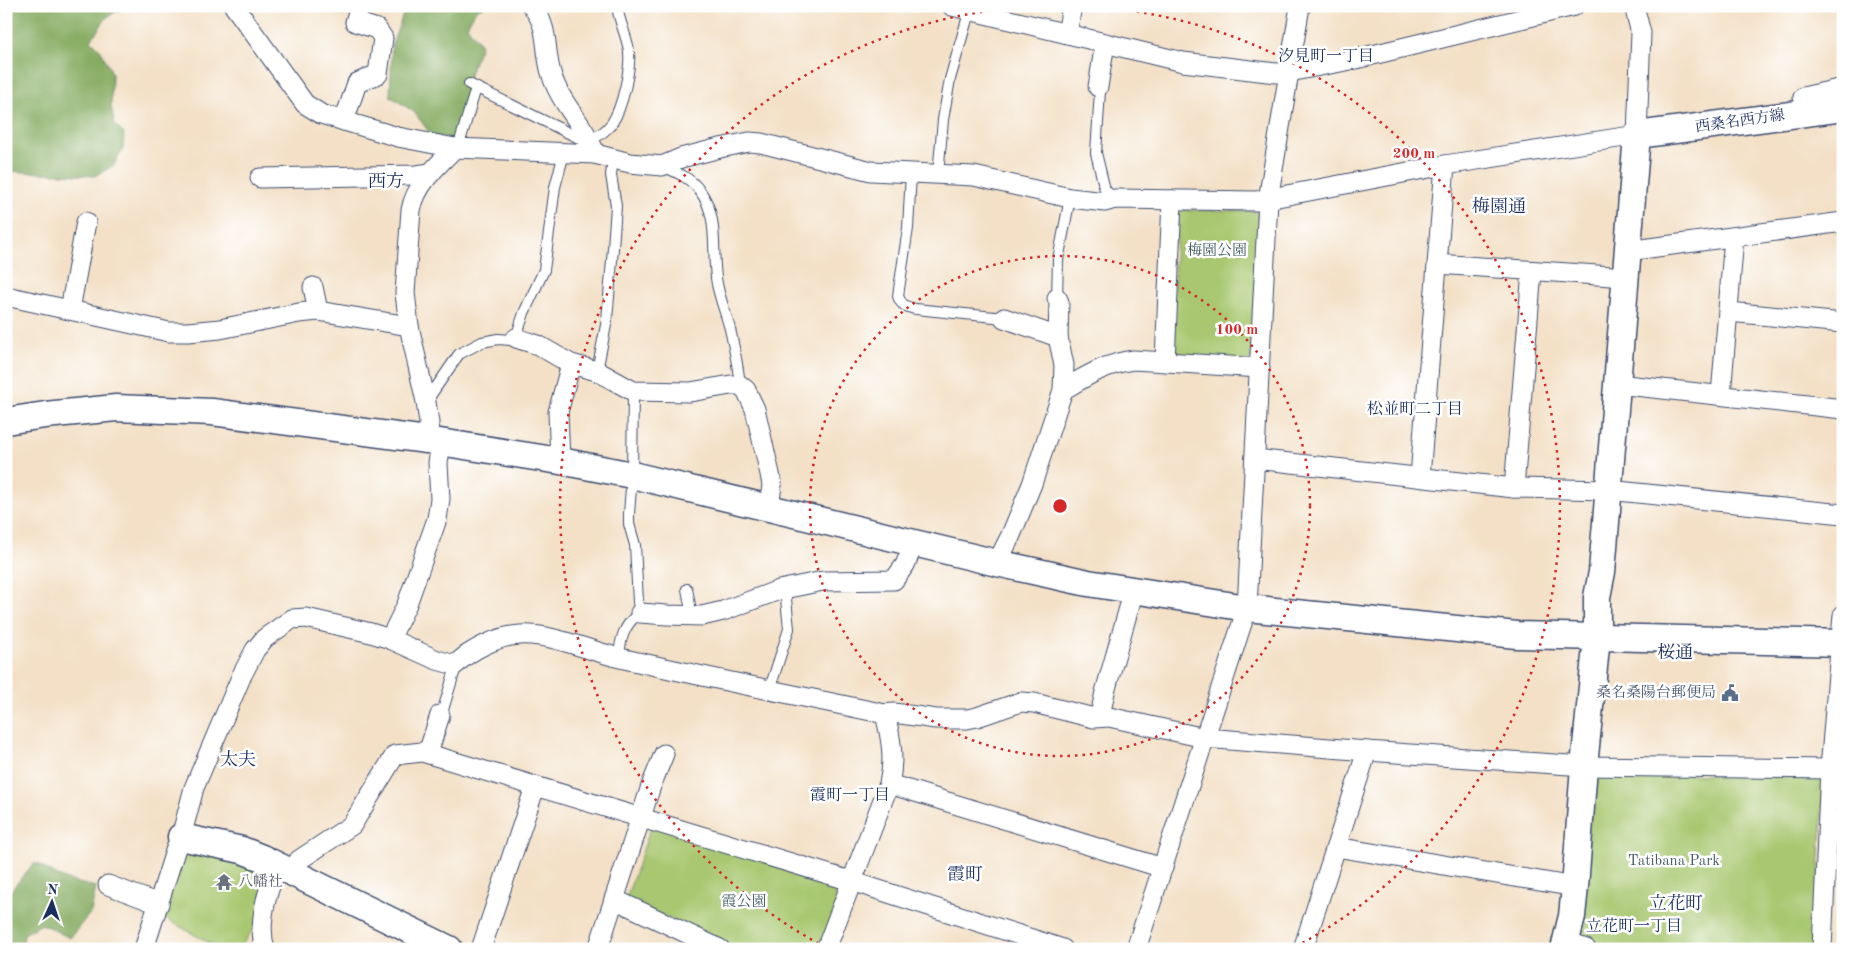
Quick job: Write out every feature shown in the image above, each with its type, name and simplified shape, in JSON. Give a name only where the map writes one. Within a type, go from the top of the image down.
[{"type":"street","points":[[234,6],[305,104],[321,114],[344,122],[456,148],[566,153],[598,150],[630,163],[662,166],[680,158],[749,142],[762,143],[871,171],[981,177],[1070,198],[1105,202],[1115,199],[1256,202],[1445,165],[1638,135]]},
{"type":"street","points":[[344,122],[357,83],[378,74],[383,38],[377,29],[355,22],[360,6]]},
{"type":"street","points":[[532,6],[544,27],[551,74],[558,91],[598,150]]},
{"type":"street","points":[[1067,34],[1072,6]]},
{"type":"street","points":[[1136,949],[1246,608],[1268,200],[1300,6]]},
{"type":"street","points":[[961,8],[1183,62],[1276,73],[1356,59],[1574,6]]},
{"type":"street","points":[[1572,946],[1584,766],[1597,638],[1597,597],[1602,572],[1638,135],[1640,33],[1634,6]]},
{"type":"street","points":[[1098,87],[1105,43]]},
{"type":"street","points":[[1803,97],[1843,88]]},
{"type":"street","name":"西桑名西方線","points":[[1638,135],[1843,108]]},
{"type":"street","points":[[390,639],[407,604],[437,519],[440,499],[438,463],[409,326],[405,293],[411,210],[415,194],[431,173],[456,148]]},
{"type":"street","points":[[1420,477],[1445,165]]},
{"type":"street","points":[[260,178],[416,176],[431,173]]},
{"type":"street","points":[[1165,361],[1172,200]]},
{"type":"street","points":[[70,310],[86,222]]},
{"type":"street","points":[[1627,251],[1843,222]]},
{"type":"street","points":[[1721,395],[1734,237]]},
{"type":"street","points":[[1437,264],[1626,277]]},
{"type":"street","points":[[1514,488],[1532,271]]},
{"type":"street","points":[[313,287],[318,311]]},
{"type":"street","points":[[6,296],[169,332],[220,330],[299,313],[318,311],[409,326]]},
{"type":"street","points":[[998,563],[1032,484],[1063,390],[1064,365],[1058,337],[1059,302],[1056,298]]},
{"type":"street","points":[[1729,312],[1843,323]]},
{"type":"street","points":[[1004,318],[1058,337]]},
{"type":"street","points":[[516,338],[538,345],[571,364],[597,371],[633,391],[690,392],[740,385],[746,390],[755,409],[761,431],[772,486],[769,508]]},
{"type":"street","points":[[1063,390],[1090,373],[1118,362],[1134,360],[1260,368]]},
{"type":"street","points":[[560,461],[558,412],[571,364]]},
{"type":"street","points":[[1617,384],[1843,409]]},
{"type":"street","points":[[6,421],[116,408],[193,411],[434,441],[632,474],[914,543],[1088,583],[1246,608],[1517,635],[1841,642]]},
{"type":"street","points":[[1255,459],[1514,488],[1608,490],[1843,514]]},
{"type":"street","points":[[640,613],[702,616],[723,611],[785,589],[823,581],[894,580],[905,565],[914,543]]},
{"type":"street","points":[[1102,717],[1101,711],[1105,692],[1134,590]]},
{"type":"street","points":[[1822,949],[1830,769],[1843,615]]},
{"type":"street","points":[[144,949],[181,837],[194,788],[242,675],[255,650],[265,638],[292,619],[306,618],[371,633],[390,639],[437,660],[455,665],[474,649],[520,635],[564,641],[619,658],[885,714],[894,713],[936,718],[967,718],[977,717],[1021,702],[1034,703],[1094,718],[1109,716],[1205,738],[1584,766],[1830,769]]},
{"type":"street","points":[[826,949],[889,784],[893,754],[885,714]]},
{"type":"street","points":[[428,753],[440,715]]},
{"type":"street","points":[[1302,949],[1367,751]]},
{"type":"street","points":[[265,949],[262,930],[270,884],[285,869],[352,825],[395,755],[422,752],[851,881],[1063,949]]},
{"type":"street","points":[[598,949],[651,786],[664,754]]},
{"type":"street","points":[[889,784],[1163,868]]},
{"type":"street","points":[[481,949],[535,787]]},
{"type":"street","points":[[181,837],[242,850],[449,949]]},
{"type":"street","points":[[1336,847],[1575,887]]},
{"type":"street","points":[[108,885],[159,904]]},
{"type":"street","points":[[614,899],[720,949]]},
{"type":"lane","points":[[598,150],[602,134],[613,122],[622,99],[627,75],[629,53],[617,6]]},
{"type":"lane","points":[[938,174],[943,120],[961,8]]},
{"type":"lane","points":[[456,148],[472,86],[598,150],[611,175],[616,206],[607,320],[597,371]]},
{"type":"lane","points":[[1098,87],[1100,91],[1096,153],[1105,190],[1115,199]]},
{"type":"lane","points":[[426,402],[459,354],[482,342],[516,338],[524,313],[544,270],[555,187],[566,153]]},
{"type":"lane","points":[[662,166],[680,174],[693,183],[706,200],[711,216],[717,284],[730,329],[740,385]]},
{"type":"lane","points":[[911,174],[908,228],[898,296],[899,301],[904,306],[916,309],[1004,318]]},
{"type":"lane","points":[[1056,298],[1058,260],[1070,198]]},
{"type":"lane","points":[[619,658],[621,637],[628,624],[640,613],[635,545],[629,524],[633,391]]},
{"type":"lane","points":[[687,589],[690,605],[689,616]]},
{"type":"lane","points":[[769,691],[789,629],[785,589]]},
{"type":"lane","points":[[440,715],[442,714],[456,670],[455,665]]},
{"type":"green space","points":[[6,6],[126,6],[107,17],[91,40],[100,49],[112,73],[111,107],[115,125],[124,134],[123,149],[114,165],[95,176],[6,171]]},
{"type":"green space","points":[[406,6],[485,6],[476,10],[467,26],[481,45],[464,88],[472,92],[457,139],[432,136],[414,112],[390,96],[392,45]]},
{"type":"green space","name":"梅園公園","points":[[1182,210],[1255,211],[1260,216],[1252,356],[1247,362],[1175,356],[1171,351],[1177,215]]},
{"type":"green space","name":"Tatibana Park","points":[[1598,772],[1818,778],[1824,783],[1815,949],[1612,949],[1583,939],[1580,931],[1593,776]]},
{"type":"green space","name":"霞公園","points":[[652,824],[845,885],[823,949],[735,949],[626,899]]},
{"type":"green space","points":[[187,848],[231,858],[262,870],[265,881],[257,924],[239,949],[220,949],[161,916],[181,852]]},
{"type":"green space","points":[[33,864],[39,864],[66,879],[96,887],[91,912],[70,938],[42,924],[24,934],[23,949],[6,949],[6,897]]},
{"type":"place","name":"桑名桑陽台郵便局","points":[[1730,693]]},
{"type":"place","name":"八幡社","points":[[224,882]]},
{"type":"district","name":"汐見町一丁目","points":[[1326,57]]},
{"type":"district","name":"西方","points":[[386,182]]},
{"type":"district","name":"梅園通","points":[[1499,207]]},
{"type":"district","name":"松並町二丁目","points":[[1415,410]]},
{"type":"district","name":"桜通","points":[[1675,653]]},
{"type":"district","name":"太夫","points":[[238,760]]},
{"type":"district","name":"霞町一丁目","points":[[850,796]]},
{"type":"district","name":"霞町","points":[[965,875]]},
{"type":"district","name":"立花町","points":[[1676,904]]},
{"type":"district","name":"立花町一丁目","points":[[1634,927]]}]
